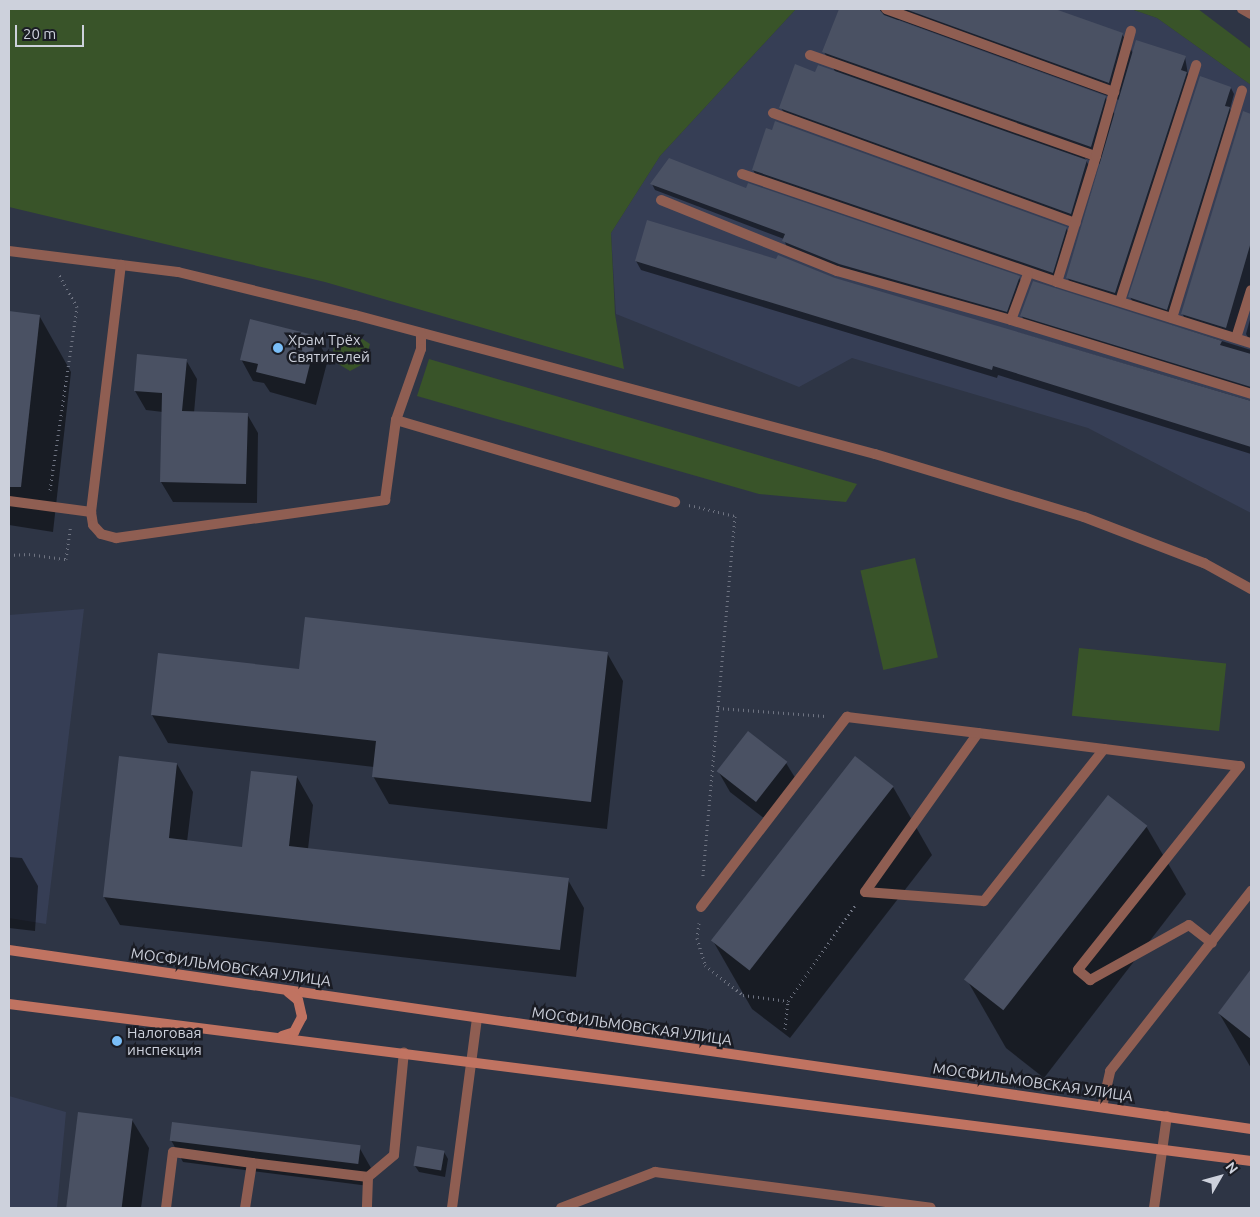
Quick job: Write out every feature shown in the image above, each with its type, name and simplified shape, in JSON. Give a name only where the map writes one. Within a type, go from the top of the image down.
[{"type":"main road","name":"МОСФИЛЬМОВСКАЯ УЛИЦА","points":[[9,950],[477,1019],[1251,1129]]},
{"type":"main road","points":[[276,1036],[294,1032],[302,1017],[298,1000],[283,991]]},
{"type":"main road","points":[[9,1004],[472,1060],[1251,1161]]},
{"type":"lane","points":[[886,9],[1114,92]]},
{"type":"lane","points":[[1242,9],[1251,14]]},
{"type":"lane","points":[[1057,282],[1096,156],[1131,31]]},
{"type":"lane","points":[[810,55],[1096,156]]},
{"type":"lane","points":[[1120,301],[1196,65]]},
{"type":"lane","points":[[1172,318],[1242,91]]},
{"type":"lane","points":[[773,113],[1076,223]]},
{"type":"lane","points":[[742,174],[1028,274],[1251,343]]},
{"type":"lane","points":[[661,200],[836,271],[1011,320],[1251,394]]},
{"type":"lane","points":[[9,252],[178,272],[421,333],[875,454],[1084,517],[1204,563],[1251,589]]},
{"type":"lane","points":[[121,265],[91,512],[93,525],[101,534],[116,538],[385,500],[396,420],[421,349],[421,333]]},
{"type":"lane","points":[[1011,320],[1028,274]]},
{"type":"lane","points":[[1236,338],[1251,290]]},
{"type":"lane","points":[[396,420],[675,502]]},
{"type":"lane","points":[[9,502],[91,512]]},
{"type":"lane","points":[[701,907],[847,717],[1240,766],[1078,970],[1090,980],[1189,925],[1212,943]]},
{"type":"lane","points":[[865,892],[978,733]]},
{"type":"lane","points":[[865,892],[984,901],[1104,748]]},
{"type":"lane","points":[[1102,1107],[1110,1071],[1251,891]]},
{"type":"lane","points":[[452,1208],[477,1019]]},
{"type":"lane","points":[[166,1208],[173,1152],[368,1177],[394,1155],[404,1052]]},
{"type":"lane","points":[[1154,1208],[1167,1116]]},
{"type":"lane","points":[[245,1208],[252,1163]]},
{"type":"lane","points":[[561,1208],[655,1172],[931,1208]]},
{"type":"lane","points":[[367,1208],[368,1177]]},
{"type":"path","points":[[47,506],[77,307],[50,257]]},
{"type":"path","points":[[675,502],[735,516],[703,879]]},
{"type":"path","points":[[9,555],[29,554],[66,559],[72,509]]},
{"type":"path","points":[[718,708],[847,717]]},
{"type":"path","points":[[785,1029],[788,1001],[865,892]]},
{"type":"path","points":[[701,907],[697,938],[705,964],[744,995],[788,1001]]},
{"type":"shaded area","points":[[796,9],[1131,9],[1157,18],[1251,85],[1251,513],[1088,428],[852,358],[799,387],[616,314],[611,233],[660,156]]},
{"type":"shaded area","points":[[84,609],[46,924],[9,918],[9,615]]},
{"type":"shaded area","points":[[9,1096],[66,1112],[57,1208],[9,1208]]},
{"type":"green space","points":[[9,9],[796,9],[660,156],[611,233],[615,314],[624,369],[325,282],[9,207]]},
{"type":"green space","points":[[1131,9],[1198,9],[1251,49],[1251,85],[1157,18]]},
{"type":"green space","points":[[355,334],[370,344],[365,363],[350,371],[332,360],[335,338]]},
{"type":"green space","points":[[429,359],[857,484],[846,502],[759,494],[417,396]]},
{"type":"green space","points":[[915,558],[938,657],[883,670],[860,571]]},
{"type":"green space","points":[[1079,648],[1226,663],[1219,731],[1072,716]]},
{"type":"building","points":[[839,9],[879,9],[884,15],[1106,96],[1091,147],[822,52]]},
{"type":"building","points":[[905,9],[1055,9],[1123,33],[1109,83]]},
{"type":"building","points":[[1136,40],[1186,56],[1181,70],[1187,72],[1115,293],[1066,278]]},
{"type":"building","points":[[795,64],[815,72],[818,65],[1087,160],[1071,214],[779,108]]},
{"type":"building","points":[[1200,76],[1231,87],[1225,106],[1230,107],[1167,310],[1128,297]]},
{"type":"building","points":[[1243,111],[1251,114],[1251,242],[1226,328],[1181,314]]},
{"type":"building","points":[[775,121],[1067,227],[1053,273],[752,170],[766,128],[772,130]]},
{"type":"building","points":[[669,158],[746,188],[748,183],[1020,276],[1007,312],[839,264],[782,241],[785,234],[650,184]]},
{"type":"building","points":[[647,220],[776,259],[778,255],[835,278],[1251,401],[1251,447],[993,366],[992,370],[635,261]]},
{"type":"building","points":[[1033,281],[1222,341],[1220,345],[1251,354],[1251,387],[1020,316]]},
{"type":"building","points":[[9,311],[40,315],[21,487],[9,487]]},
{"type":"building","name":"Храм Трёх Святителей","points":[[250,319],[317,336],[305,384],[256,372],[258,364],[240,360]]},
{"type":"building","points":[[137,354],[187,359],[182,411],[248,413],[246,484],[160,482],[162,393],[134,391]]},
{"type":"building","points":[[305,617],[608,652],[591,802],[372,777],[376,741],[151,715],[158,653],[299,669]]},
{"type":"building","points":[[748,731],[787,762],[756,802],[717,771]]},
{"type":"building","points":[[119,756],[177,763],[169,838],[242,847],[251,771],[297,776],[289,846],[569,878],[560,950],[103,897]]},
{"type":"building","points":[[855,756],[894,786],[750,971],[711,940]]},
{"type":"building","points":[[1108,795],[1147,826],[1003,1010],[964,979]]},
{"type":"building","points":[[1251,969],[1251,1039],[1218,1013]]},
{"type":"building","points":[[78,1112],[133,1119],[122,1208],[66,1208]]},
{"type":"building","points":[[172,1122],[361,1145],[358,1164],[170,1141]]},
{"type":"building","points":[[417,1146],[445,1151],[441,1171],[414,1166]]},
{"type":"place","name":"Храм Трёх Святителей","points":[[278,348]]},
{"type":"place","name":"Налоговая инспекция","points":[[117,1041]]}]
